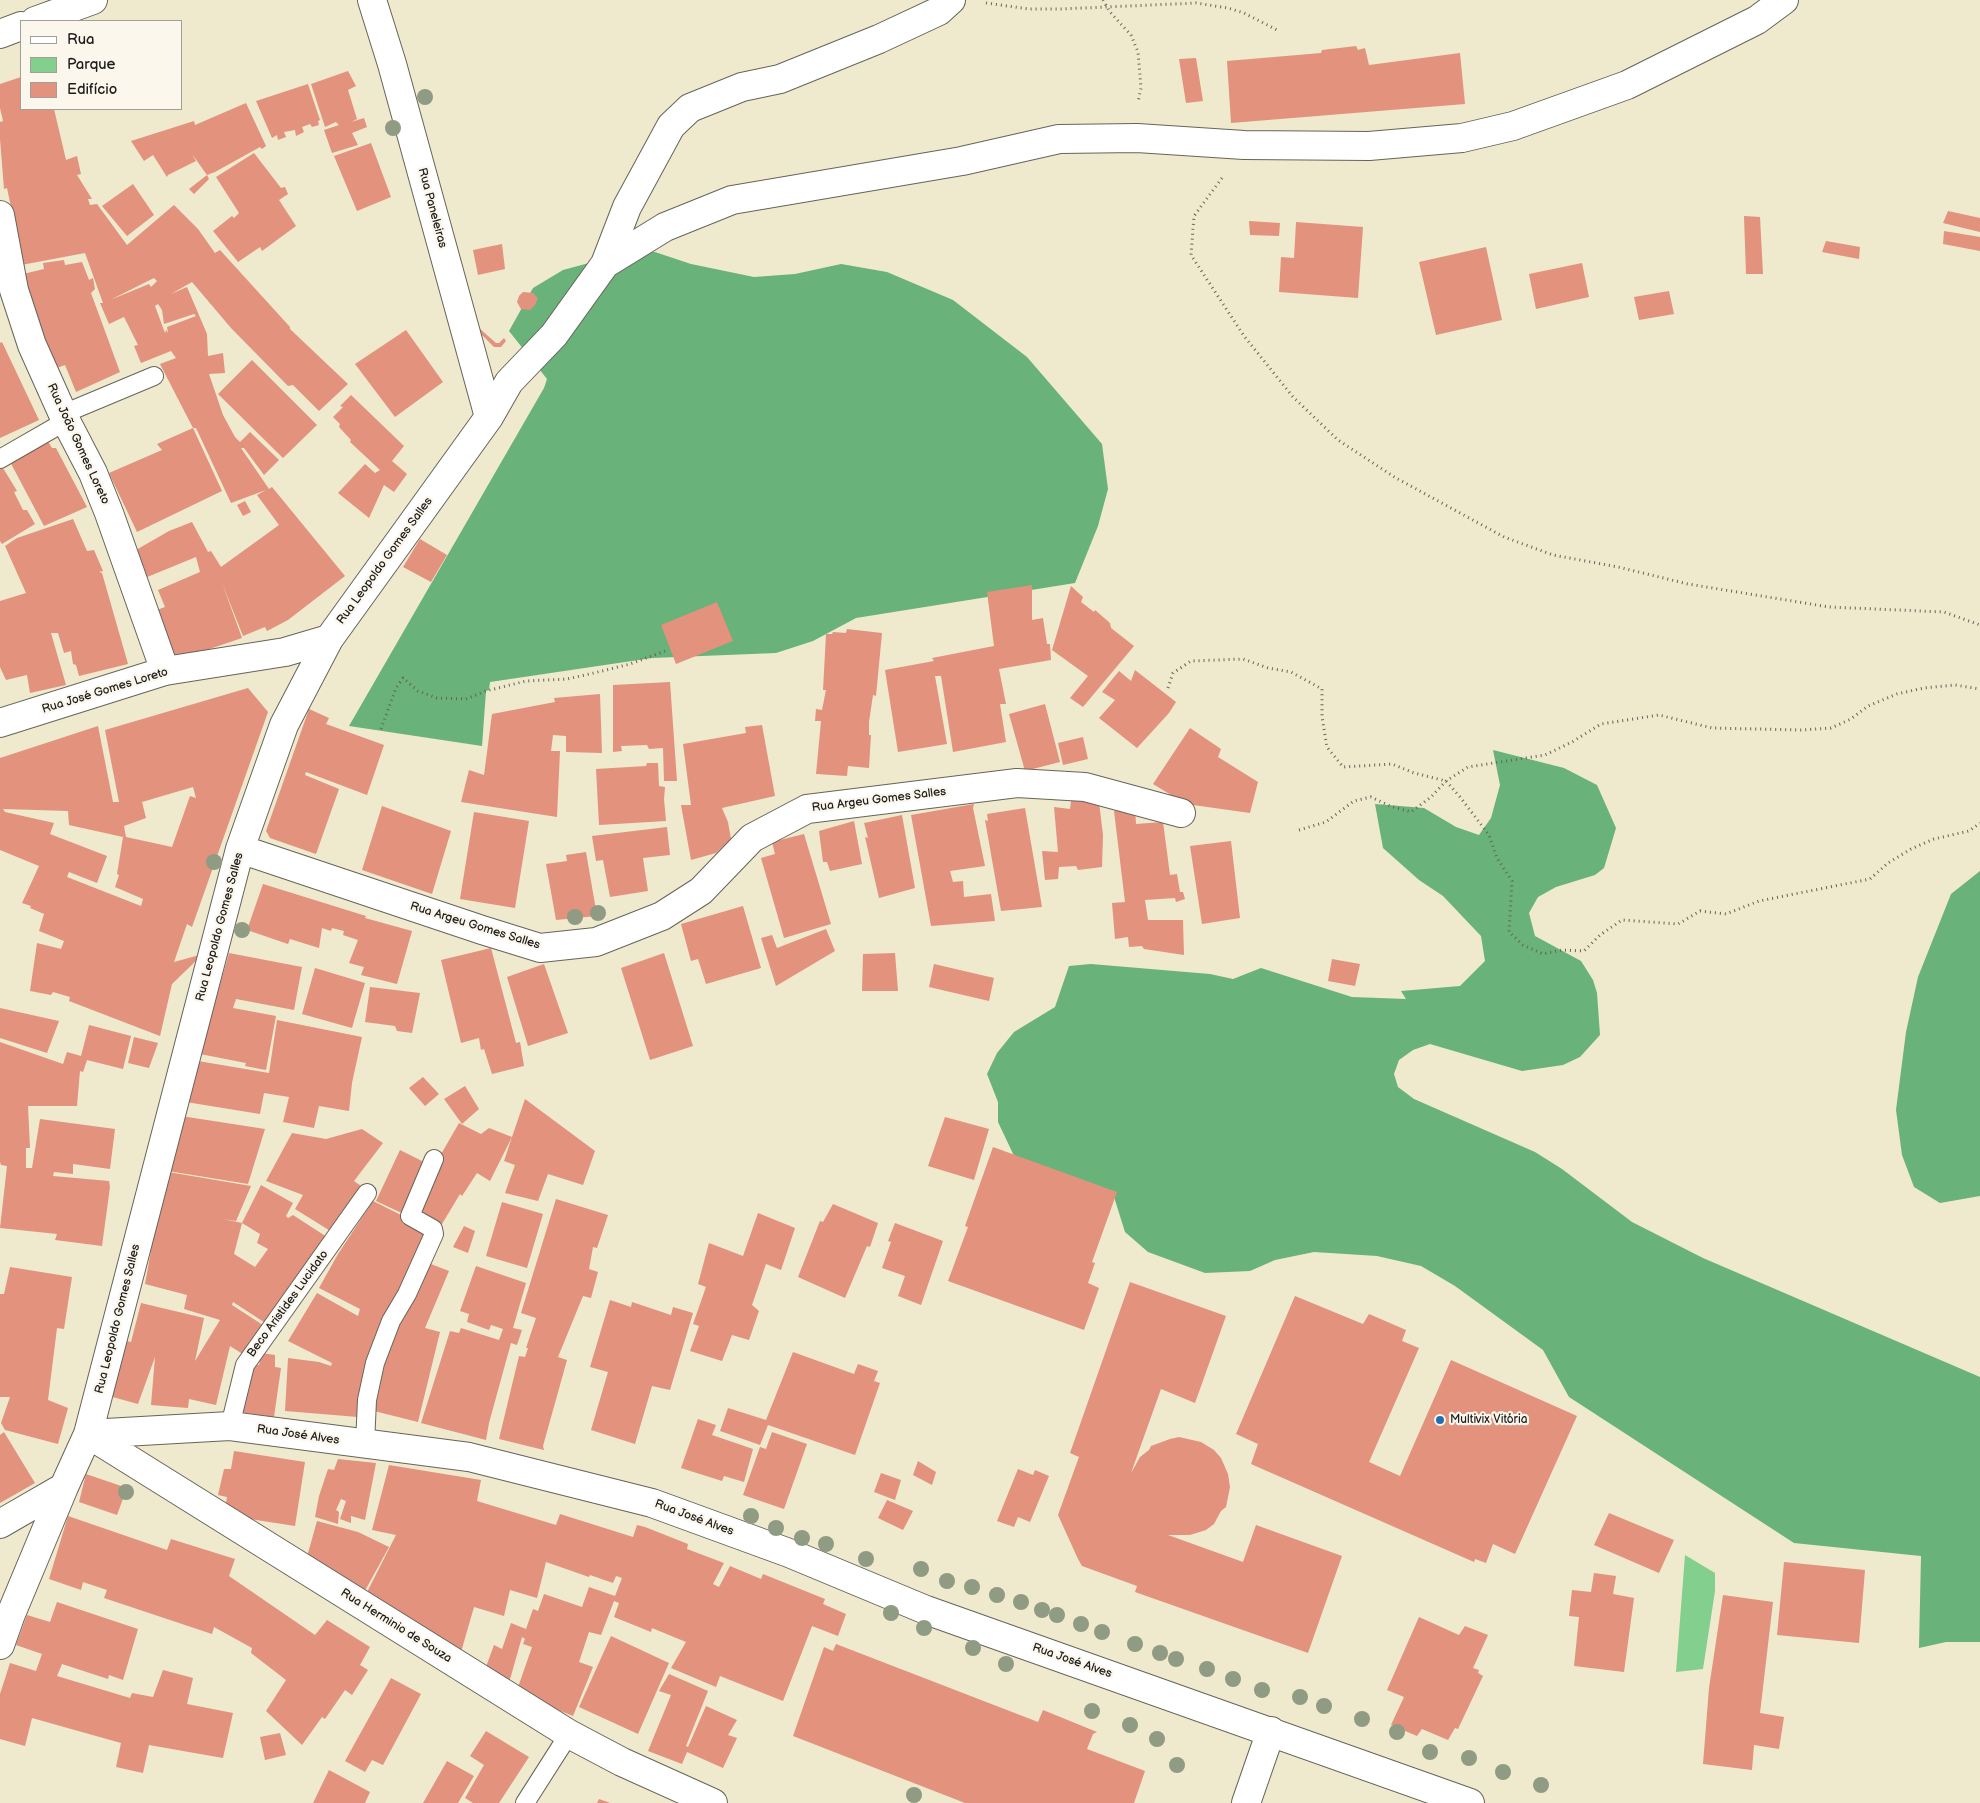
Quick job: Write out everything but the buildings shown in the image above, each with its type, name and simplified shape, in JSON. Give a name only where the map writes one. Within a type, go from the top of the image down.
[{"type":"street","points":[[38,20],[94,0]]},
{"type":"street","name":"Rua Paneleiras","points":[[372,0],[392,64],[489,417]]},
{"type":"street","points":[[605,264],[665,227],[732,200],[962,161],[1059,139],[1137,138],[1244,144],[1369,146],[1462,138],[1512,126],[1627,85],[1757,20],[1784,0]]},
{"type":"street","points":[[605,264],[626,207],[654,154],[671,126],[690,108],[742,87],[780,79],[879,39],[945,5]]},
{"type":"street","points":[[0,34],[20,26]]},
{"type":"street","name":"Rua João Gomes Loreto","points":[[0,215],[14,290],[32,345],[64,418],[93,473],[109,513],[164,671]]},
{"type":"street","name":"Rua Leopoldo Gomes Salles","points":[[0,1645],[5,1602],[64,1487],[88,1434],[240,849],[284,725],[329,639],[489,417],[509,382],[554,335],[605,264]]},
{"type":"street","name":"Rua José Gomes Loreto","points":[[0,723],[164,671],[285,652],[329,639]]},
{"type":"street","name":"Rua Argeu Gomes Salles","points":[[240,849],[540,948],[596,942],[662,916],[701,890],[752,838],[808,809],[1017,782],[1085,787],[1181,814]]},
{"type":"street","name":"Rua José Alves","points":[[88,1434],[230,1426],[469,1457],[652,1503],[790,1553],[926,1610],[1470,1803]]},
{"type":"street","name":"Rua Herminio de Souza","points":[[88,1434],[568,1734],[622,1762],[713,1803]]},
{"type":"street","points":[[0,1524],[64,1487]]},
{"type":"street","points":[[1246,1803],[1271,1732]]},
{"type":"lane","points":[[0,459],[64,418],[154,376]]},
{"type":"lane","points":[[365,1444],[367,1400],[375,1363],[391,1321],[407,1294],[434,1234],[433,1229],[410,1216],[434,1159]]},
{"type":"lane","name":"Beco Aristides Lucidato","points":[[230,1426],[246,1362],[367,1193]]},
{"type":"lane","points":[[525,1803],[568,1734]]},
{"type":"path","points":[[1102,0],[1131,35],[1138,52],[1141,88],[1138,100],[1144,124],[1137,138]]},
{"type":"path","points":[[945,5],[971,2],[1029,9],[1061,9],[1196,3],[1228,8],[1244,13],[1279,31]]},
{"type":"path","points":[[1244,144],[1194,216],[1191,255],[1244,336],[1293,397],[1338,440],[1396,478],[1504,537],[1553,555],[1618,567],[1688,584],[1829,607],[1944,612],[1980,625]]},
{"type":"path","points":[[381,729],[396,688],[402,678],[418,691],[437,698],[466,699],[486,691],[526,681],[566,679],[612,669],[665,651]]},
{"type":"path","points":[[1168,688],[1173,673],[1191,661],[1243,659],[1268,668],[1291,672],[1322,688],[1322,717],[1327,747],[1343,767],[1392,764],[1414,773],[1446,782],[1489,835],[1497,858],[1512,881],[1508,932],[1523,945],[1543,954],[1562,950],[1584,951],[1600,935],[1622,920],[1678,924],[1700,912],[1726,914],[1759,902],[1870,879],[1888,863],[1911,849],[1934,839],[1969,831],[1980,823]]},
{"type":"path","points":[[1299,830],[1326,822],[1354,801],[1370,797],[1390,806],[1411,812],[1431,797],[1446,782],[1468,767],[1545,755],[1572,742],[1601,724],[1659,715],[1712,728],[1801,730],[1831,728],[1851,719],[1868,706],[1898,694],[1924,688],[1955,685],[1980,689]]},
{"type":"green space","points":[[655,252],[691,264],[754,277],[795,274],[841,264],[887,272],[953,300],[1027,357],[1102,444],[1108,489],[1098,526],[1075,583],[856,618],[813,641],[776,653],[652,658],[490,682],[489,690],[486,691],[482,746],[349,726],[544,388],[547,379],[509,331],[533,288],[563,270],[626,253]]},
{"type":"green space","points":[[1493,750],[1564,768],[1597,785],[1616,828],[1604,868],[1595,875],[1556,887],[1538,897],[1529,913],[1535,936],[1581,961],[1593,980],[1597,993],[1600,1035],[1580,1057],[1563,1065],[1522,1071],[1430,1044],[1413,1050],[1399,1060],[1394,1074],[1398,1087],[1414,1099],[1535,1152],[1562,1169],[1632,1222],[1703,1258],[1980,1377],[1980,1642],[1946,1642],[1919,1648],[1921,1556],[1794,1543],[1569,1397],[1543,1350],[1455,1286],[1421,1266],[1377,1256],[1314,1252],[1275,1260],[1250,1271],[1205,1273],[1148,1252],[1125,1232],[1114,1197],[1024,1177],[998,1122],[998,1102],[987,1074],[997,1053],[1014,1032],[1055,1007],[1069,966],[1091,964],[1210,974],[1233,979],[1261,968],[1352,997],[1406,999],[1401,991],[1460,986],[1485,961],[1481,936],[1443,896],[1419,880],[1383,848],[1375,804],[1424,808],[1456,827],[1479,835],[1491,818],[1500,785]]},
{"type":"green space","points":[[1980,871],[1980,1196],[1940,1203],[1914,1187],[1902,1155],[1896,1110],[1906,1032],[1918,977],[1951,894]]},
{"type":"green space","points":[[1685,1555],[1715,1573],[1715,1591],[1703,1669],[1676,1672]]},
{"type":"place","name":"Multivix Vitória","points":[[1440,1420]]}]
